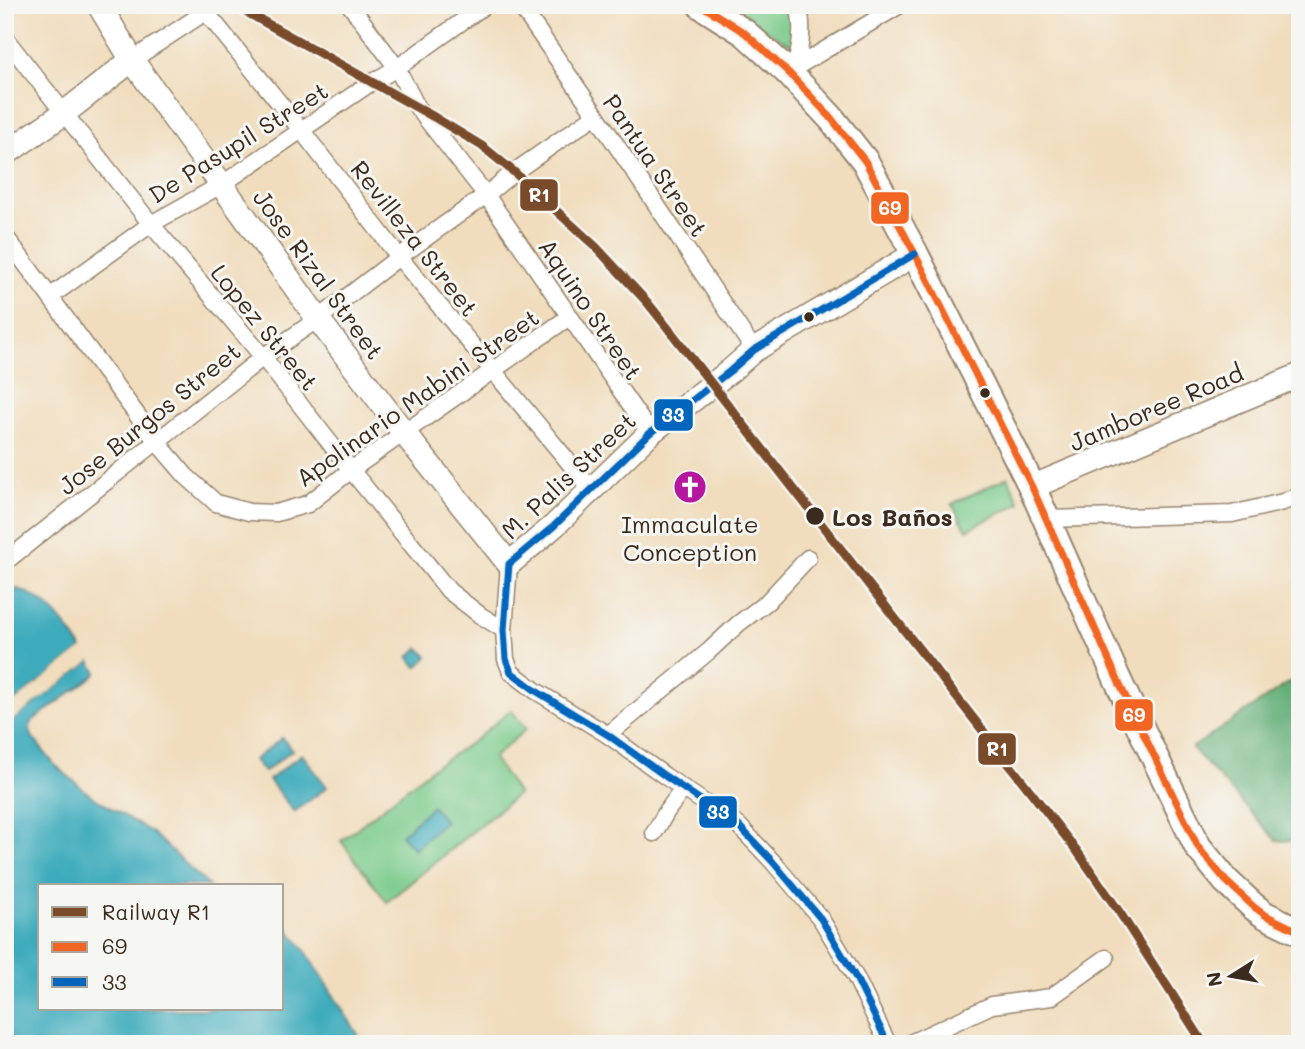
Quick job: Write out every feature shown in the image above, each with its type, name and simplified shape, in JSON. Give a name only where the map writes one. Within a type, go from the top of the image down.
[{"type":"main road","name":"Jose Rizal Street","points":[[99,5],[132,60],[318,319],[404,433],[509,564]]},
{"type":"main road","points":[[701,5],[745,33],[791,70],[865,161],[1032,487],[1120,685],[1198,847],[1226,881],[1254,907],[1300,932]]},
{"type":"main road","points":[[5,154],[64,114],[132,60]]},
{"type":"main road","name":"M. Palis Street","points":[[509,564],[554,526],[650,433],[754,350],[915,254]]},
{"type":"main road","name":"Jamboree Road","points":[[1032,487],[1300,375]]},
{"type":"street","name":"Aquino Street","points":[[350,5],[397,68],[417,107],[486,195],[650,433]]},
{"type":"street","name":"De Pasupil Street","points":[[51,296],[151,224],[221,185],[369,84],[397,68],[485,5]]},
{"type":"street","name":"Pantua Street","points":[[520,5],[754,350]]},
{"type":"street","points":[[791,70],[801,46],[798,5]]},
{"type":"street","points":[[791,70],[900,5]]},
{"type":"street","points":[[132,60],[211,9]]},
{"type":"street","name":"Revilleza Street","points":[[211,9],[399,257],[591,489]]},
{"type":"street","name":"Lopez Street","points":[[5,38],[151,224],[263,357],[449,591],[504,630]]},
{"type":"street","name":"Jose Burgos Street","points":[[5,562],[263,357],[596,115]]},
{"type":"street","name":"Apolinario Mabini Street","points":[[5,236],[157,442],[186,476],[216,503],[248,512],[276,513],[308,505],[351,470],[569,317]]},
{"type":"street","points":[[1046,519],[1232,514],[1283,502],[1300,495]]},
{"type":"street","points":[[808,558],[767,603],[738,624],[608,735],[739,826],[773,862],[821,919],[856,978],[888,1044]]},
{"type":"street","name":"M. Palis Street","points":[[509,564],[504,630],[506,659],[511,672],[536,691],[608,735]]},
{"type":"street","points":[[654,833],[683,789]]},
{"type":"street","points":[[908,1044],[992,1005],[1051,997],[1106,958]]},
{"type":"green space","points":[[724,5],[805,5],[793,46]]},
{"type":"green space","points":[[1008,477],[1020,503],[967,530],[952,504]]},
{"type":"green space","points":[[1300,675],[1300,840],[1277,841],[1192,748]]},
{"type":"green space","points":[[511,710],[526,729],[493,758],[518,794],[387,902],[341,841]]},
{"type":"water","points":[[5,586],[30,594],[50,608],[82,649],[5,709]]},
{"type":"water","points":[[419,648],[428,657],[417,667],[409,657]]},
{"type":"water","points":[[90,661],[97,672],[95,675],[32,721],[30,734],[54,764],[90,795],[151,832],[207,884],[38,884],[38,1010],[284,1010],[284,924],[305,950],[364,1044],[5,1044],[5,726]]},
{"type":"water","points":[[282,738],[292,750],[264,772],[254,760]]},
{"type":"water","points":[[302,754],[327,787],[294,812],[269,780]]},
{"type":"water","points":[[432,806],[445,821],[414,849],[401,835]]},
{"type":"pier","points":[[82,649],[84,652],[5,712],[5,709]]},
{"type":"pier","points":[[88,658],[90,661],[5,726],[5,721]]},
{"type":"rail line","name":"R1","points":[[234,5],[482,146],[596,247],[671,332],[1077,851],[1204,1044]]},
{"type":"transit line","name":"69","points":[[701,5],[745,33],[788,72],[831,118],[865,161],[1032,487],[1120,685],[1198,847],[1226,881],[1254,907],[1300,932]]},
{"type":"transit line","name":"33","points":[[888,1044],[856,978],[821,919],[773,862],[739,826],[511,672],[506,659],[504,630],[509,564],[554,526],[650,433],[754,350],[915,254]]},
{"type":"place","name":"Immaculate Conception","points":[[690,487]]},
{"type":"place","name":"Los Baños","points":[[815,516]]}]
